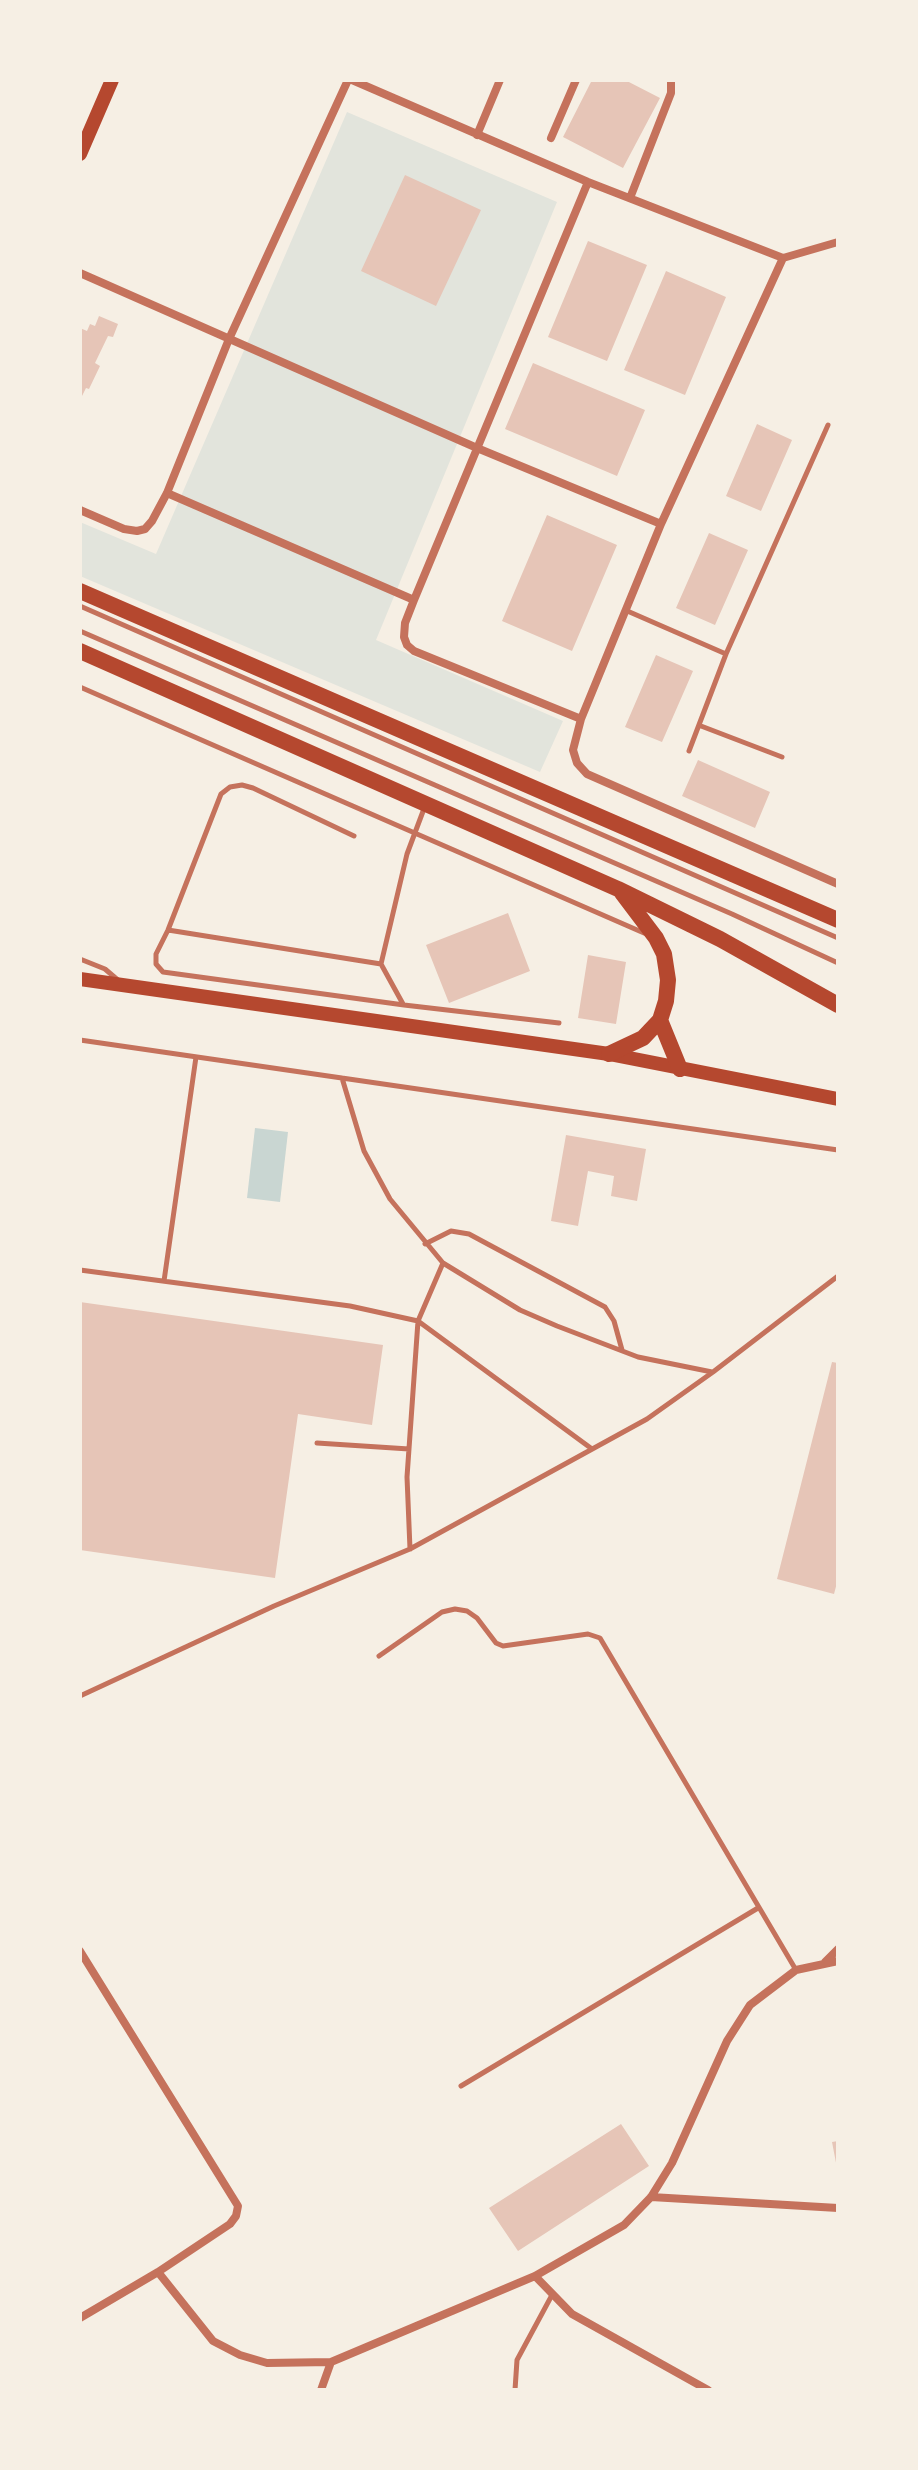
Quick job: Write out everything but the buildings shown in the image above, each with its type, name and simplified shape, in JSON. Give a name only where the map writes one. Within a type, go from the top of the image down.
[{"type":"main road","points":[[80,154],[112,80]]},
{"type":"main road","points":[[80,591],[838,920]]},
{"type":"main road","points":[[80,651],[618,889],[720,939],[838,1005]]},
{"type":"main road","points":[[609,1054],[643,1038],[660,1020],[668,980],[664,954],[656,938],[618,889]]},
{"type":"main road","points":[[80,979],[609,1054],[838,1099]]},
{"type":"main road","points":[[660,1020],[680,1069]]},
{"type":"street","points":[[80,510],[124,529],[145,529],[152,521],[167,493],[229,339],[350,80],[588,182],[783,258],[838,242]]},
{"type":"street","points":[[477,135],[500,80]]},
{"type":"street","points":[[551,138],[576,80]]},
{"type":"street","points":[[630,198],[671,93],[671,80]]},
{"type":"street","points":[[581,719],[414,651],[404,637],[405,623],[414,600],[588,182]]},
{"type":"street","points":[[783,258],[624,610],[581,719],[573,750],[577,763],[587,774],[838,884]]},
{"type":"street","points":[[80,273],[477,448],[661,524]]},
{"type":"street","points":[[167,493],[414,600]]},
{"type":"street","points":[[825,1963],[838,1949]]},
{"type":"street","points":[[80,1951],[238,2206],[230,2224],[158,2272],[80,2318]]},
{"type":"street","points":[[158,2272],[213,2341],[267,2363],[331,2362],[535,2276],[624,2225],[651,2197],[672,2163],[727,2041],[750,2005],[796,1970],[838,1961]]},
{"type":"street","points":[[651,2197],[838,2208]]},
{"type":"street","points":[[535,2276],[572,2314],[708,2390]]},
{"type":"street","points":[[321,2390],[331,2362]]},
{"type":"lane","points":[[689,751],[726,654],[828,425]]},
{"type":"lane","points":[[80,606],[838,938]]},
{"type":"lane","points":[[624,610],[726,654]]},
{"type":"lane","points":[[80,631],[838,963]]},
{"type":"lane","points":[[80,687],[656,938]]},
{"type":"lane","points":[[701,726],[782,757]]},
{"type":"lane","points":[[354,836],[253,788],[242,785],[230,787],[221,794],[156,954],[156,964],[163,972],[559,1023]]},
{"type":"lane","points":[[404,1005],[381,964],[414,834],[425,804]]},
{"type":"lane","points":[[168,930],[381,964]]},
{"type":"lane","points":[[80,959],[105,969],[123,985]]},
{"type":"lane","points":[[80,1040],[838,1150]]},
{"type":"lane","points":[[164,1281],[196,1057]]},
{"type":"lane","points":[[342,1078],[364,1151],[390,1199],[443,1263],[534,1317],[622,1351],[713,1372]]},
{"type":"lane","points":[[425,1244],[451,1231],[469,1234],[605,1307],[614,1321],[622,1351]]},
{"type":"lane","points":[[410,1549],[407,1477],[418,1321],[443,1263]]},
{"type":"lane","points":[[80,1270],[350,1306],[418,1321],[592,1449]]},
{"type":"lane","points":[[81,1693],[410,1549],[647,1419],[838,1276]]},
{"type":"lane","points":[[317,1443],[409,1449]]},
{"type":"lane","points":[[379,1656],[442,1612],[455,1609],[467,1611],[477,1618],[496,1643],[503,1646],[588,1634],[600,1638],[796,1970]]},
{"type":"lane","points":[[461,2086],[758,1908]]},
{"type":"lane","points":[[515,2390],[517,2360],[552,2295]]},
{"type":"shaded area","points":[[347,112],[557,202],[376,640],[563,721],[540,772],[80,576],[80,522],[156,554]]},
{"type":"shaded area","points":[[255,1128],[288,1132],[280,1202],[247,1198]]}]
